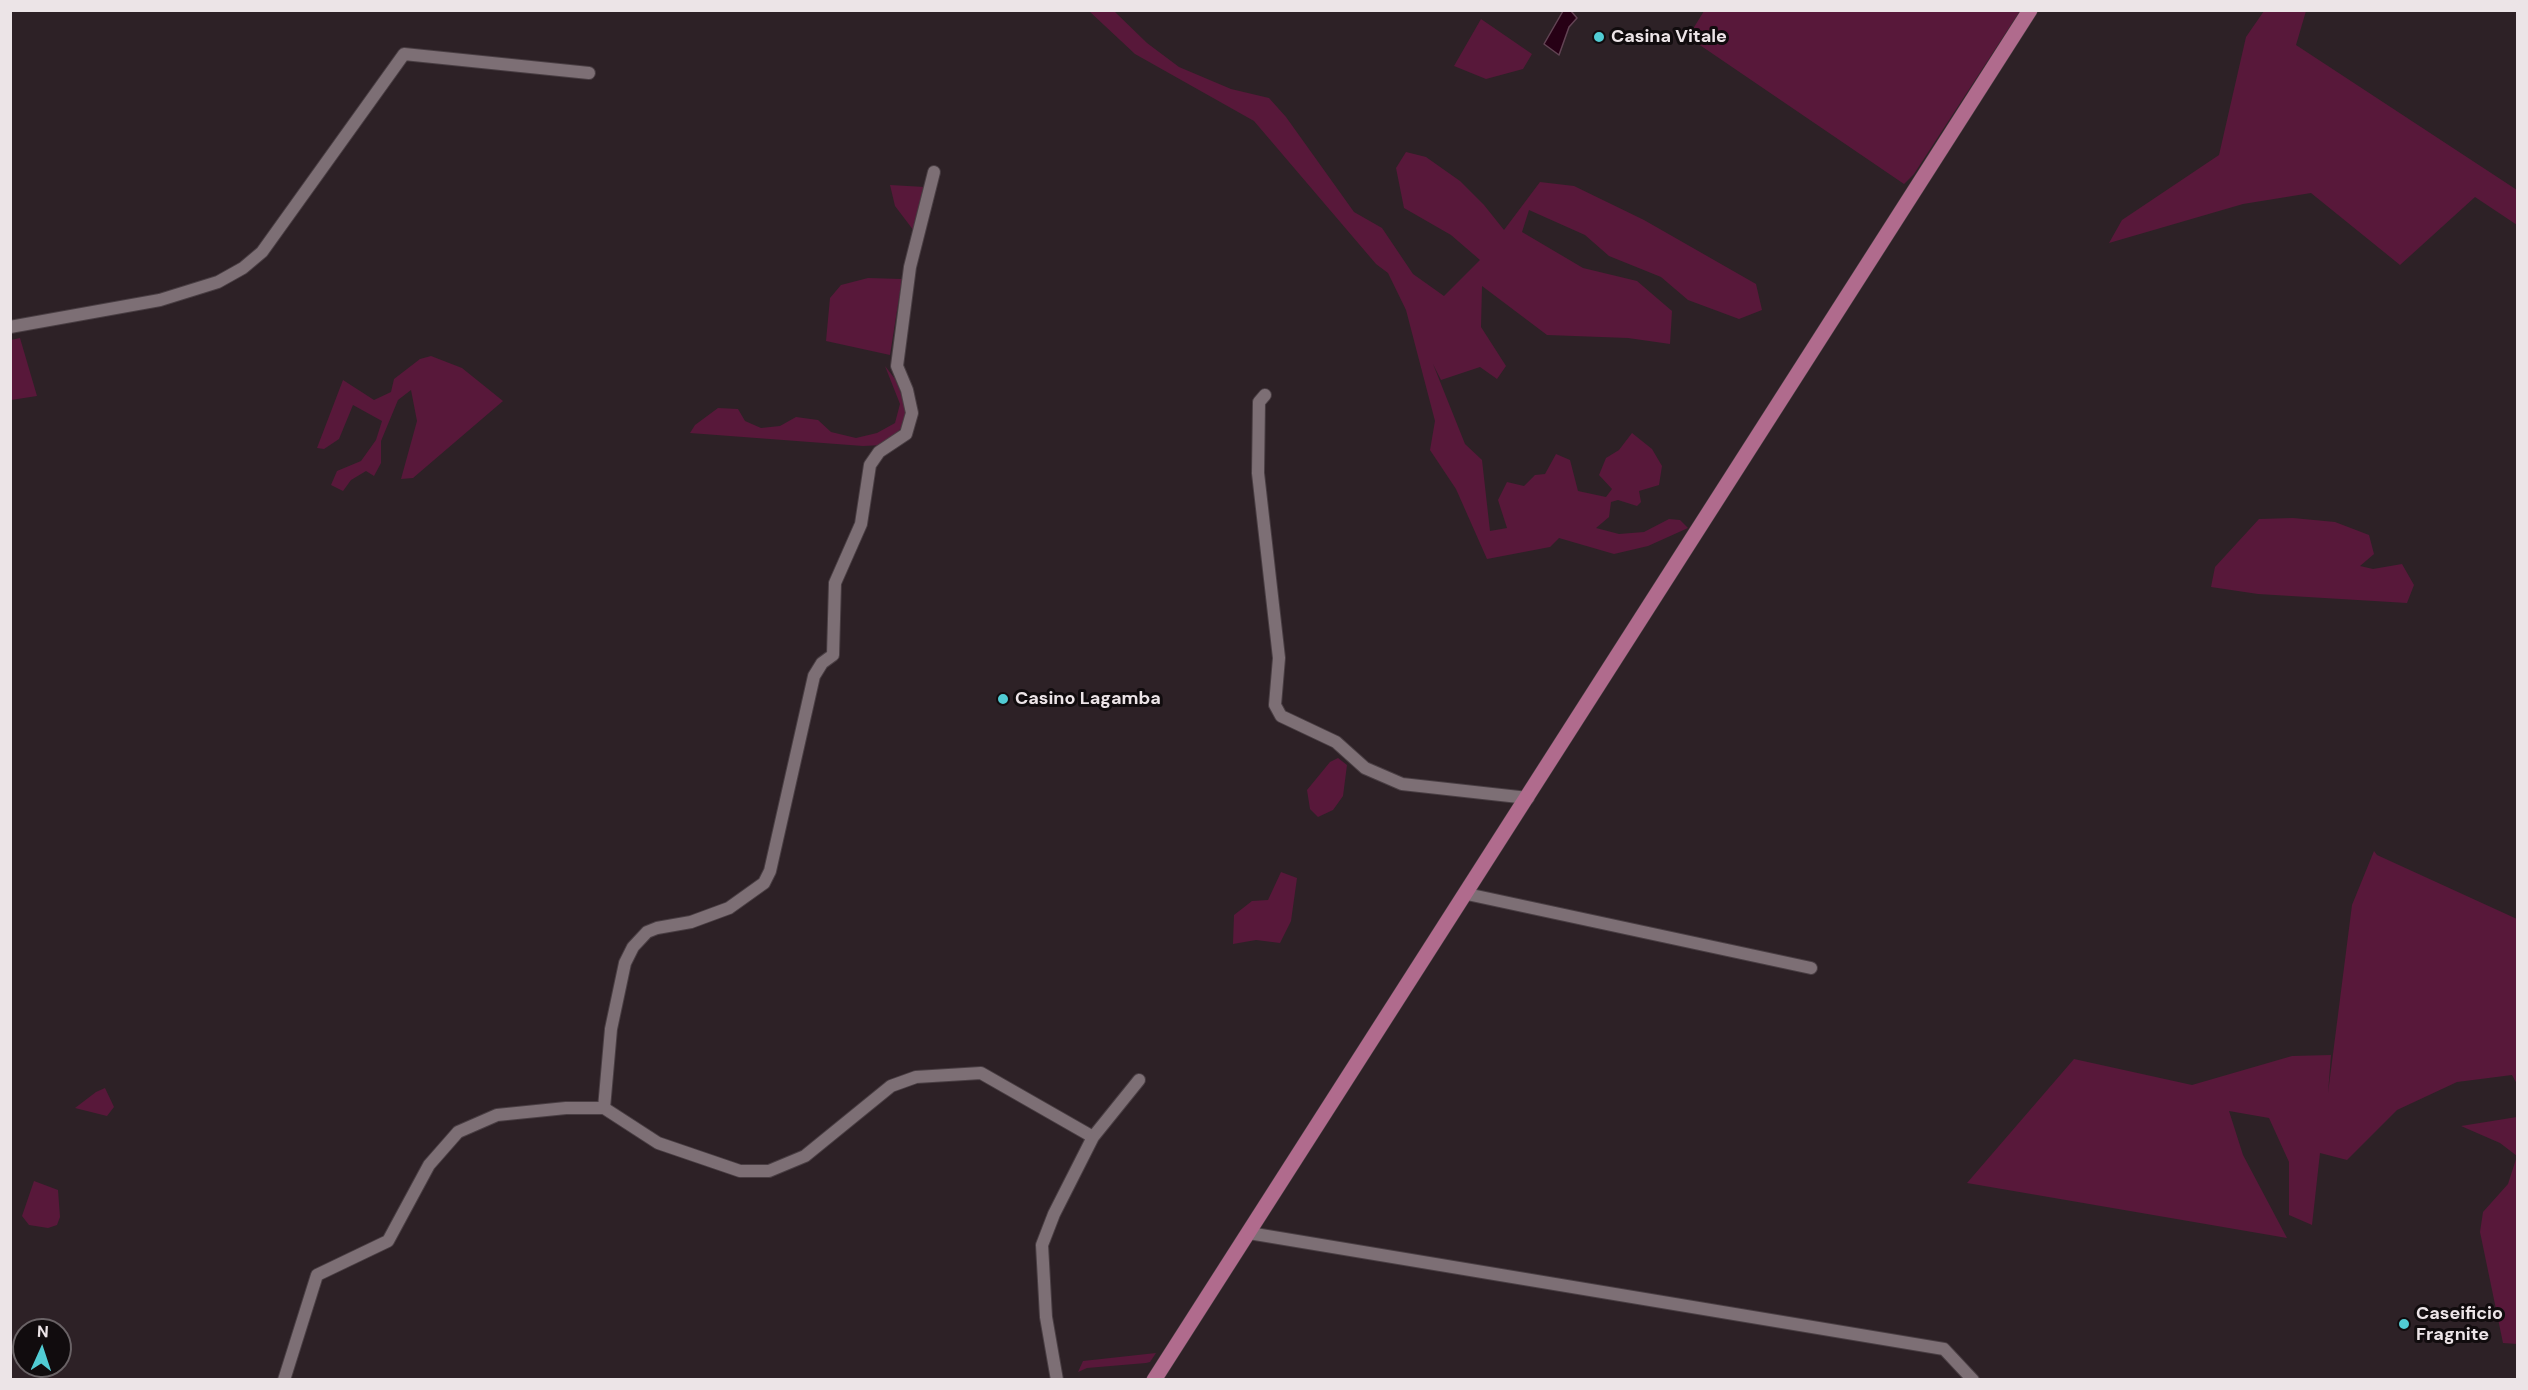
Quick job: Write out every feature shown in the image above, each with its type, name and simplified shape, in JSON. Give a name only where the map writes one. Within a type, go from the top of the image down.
[{"type":"main road","points":[[1154,1380],[1467,894],[2030,10]]},
{"type":"street","points":[[10,327],[160,300],[218,282],[243,268],[262,252],[404,54],[589,73]]},
{"type":"street","points":[[604,1108],[611,1029],[625,963],[633,947],[647,932],[691,922],[729,908],[764,883],[770,871],[814,676],[822,663],[833,655],[835,583],[861,524],[870,465],[879,452],[906,434],[912,413],[907,390],[897,366],[910,267],[934,172]]},
{"type":"street","points":[[1265,395],[1259,402],[1258,473],[1279,658],[1275,705],[1281,716],[1336,742],[1365,768],[1402,784],[1528,798]]},
{"type":"street","points":[[1467,894],[1811,968]]},
{"type":"street","points":[[284,1380],[317,1275],[388,1241],[429,1165],[458,1132],[497,1116],[566,1108],[604,1108],[658,1143],[740,1171],[769,1171],[805,1156],[891,1086],[916,1077],[981,1074],[1093,1137]]},
{"type":"street","points":[[1057,1380],[1046,1317],[1042,1245],[1054,1214],[1093,1137],[1139,1080]]},
{"type":"street","points":[[1249,1233],[1944,1348],[1973,1380]]},
{"type":"shaded area","points":[[1089,11],[1114,11],[1147,43],[1179,67],[1231,89],[1269,98],[1286,117],[1354,212],[1382,228],[1413,274],[1444,296],[1480,260],[1451,235],[1404,208],[1396,168],[1406,152],[1426,157],[1460,181],[1484,205],[1504,230],[1540,182],[1574,186],[1644,220],[1756,284],[1762,310],[1739,319],[1688,300],[1661,277],[1609,256],[1585,235],[1529,210],[1522,232],[1583,268],[1637,281],[1672,311],[1670,344],[1628,338],[1547,335],[1482,286],[1481,327],[1506,366],[1497,379],[1480,367],[1441,380],[1433,364],[1465,444],[1482,460],[1490,531],[1507,528],[1498,500],[1507,482],[1524,486],[1535,475],[1545,474],[1556,454],[1570,460],[1578,491],[1606,497],[1612,489],[1599,475],[1606,458],[1619,450],[1632,433],[1652,449],[1662,466],[1659,485],[1639,491],[1641,502],[1637,506],[1618,500],[1611,502],[1609,517],[1596,528],[1619,534],[1644,532],[1669,519],[1680,520],[1688,528],[1648,546],[1614,554],[1559,538],[1550,547],[1487,559],[1456,489],[1430,450],[1435,421],[1406,310],[1388,273],[1376,264],[1254,121],[1135,54]]},
{"type":"shaded area","points":[[1563,11],[1571,11],[1577,18],[1569,27],[1559,55],[1544,44]]},
{"type":"shaded area","points":[[1704,11],[2020,11],[1914,174],[1904,184],[1688,37]]},
{"type":"shaded area","points":[[2264,11],[2306,11],[2296,45],[2517,190],[2517,225],[2475,197],[2400,265],[2311,193],[2243,204],[2109,243],[2122,220],[2219,155],[2246,37]]},
{"type":"shaded area","points":[[1481,19],[1532,54],[1523,69],[1486,79],[1454,66]]},
{"type":"shaded area","points":[[890,185],[925,187],[914,231],[895,206]]},
{"type":"shaded area","points":[[868,278],[902,279],[890,355],[826,341],[830,298],[841,285]]},
{"type":"shaded area","points":[[20,338],[37,396],[11,400],[11,340]]},
{"type":"shaded area","points":[[431,356],[462,368],[503,401],[413,478],[401,479],[417,421],[411,390],[398,400],[381,441],[381,463],[374,476],[366,471],[351,480],[343,491],[331,485],[337,471],[361,461],[376,440],[382,421],[353,405],[339,439],[324,449],[317,448],[343,380],[374,400],[391,392],[394,379],[420,359]]},
{"type":"shaded area","points":[[885,366],[895,379],[905,403],[906,415],[903,427],[882,445],[863,446],[690,433],[695,425],[718,408],[738,409],[745,421],[761,428],[780,426],[796,417],[818,420],[831,432],[856,438],[877,433],[895,423],[900,404]]},
{"type":"shaded area","points":[[2293,518],[2335,522],[2369,535],[2374,554],[2360,566],[2373,569],[2402,564],[2414,585],[2407,603],[2258,594],[2211,587],[2215,567],[2259,519]]},
{"type":"shaded area","points":[[1338,758],[1347,765],[1343,796],[1333,810],[1318,817],[1310,809],[1307,790],[1330,762]]},
{"type":"shaded area","points":[[2374,851],[2377,855],[2517,919],[2517,1084],[2512,1075],[2457,1082],[2397,1110],[2347,1160],[2320,1153],[2312,1225],[2289,1215],[2289,1162],[2269,1118],[2229,1111],[2243,1155],[2287,1238],[1967,1183],[2074,1059],[2192,1085],[2292,1056],[2331,1055],[2328,1093],[2352,905]]},
{"type":"shaded area","points":[[1281,872],[1297,878],[1291,921],[1280,943],[1256,940],[1233,944],[1234,915],[1252,901],[1268,900]]},
{"type":"shaded area","points":[[105,1088],[114,1107],[107,1116],[75,1108],[96,1092]]},
{"type":"shaded area","points":[[2518,1117],[2517,1344],[2503,1343],[2480,1232],[2483,1212],[2508,1184],[2517,1156],[2500,1143],[2461,1126]]},
{"type":"shaded area","points":[[34,1181],[58,1190],[60,1217],[57,1225],[48,1228],[29,1225],[22,1216]]},
{"type":"shaded area","points":[[1156,1353],[1150,1362],[1146,1363],[1087,1368],[1078,1372],[1083,1361]]},
{"type":"place","name":"Casina Vitale","points":[[1599,37]]},
{"type":"place","name":"Casino Lagamba","points":[[1003,699]]},
{"type":"place","name":"Caseificio Fragnite","points":[[2404,1324]]}]
